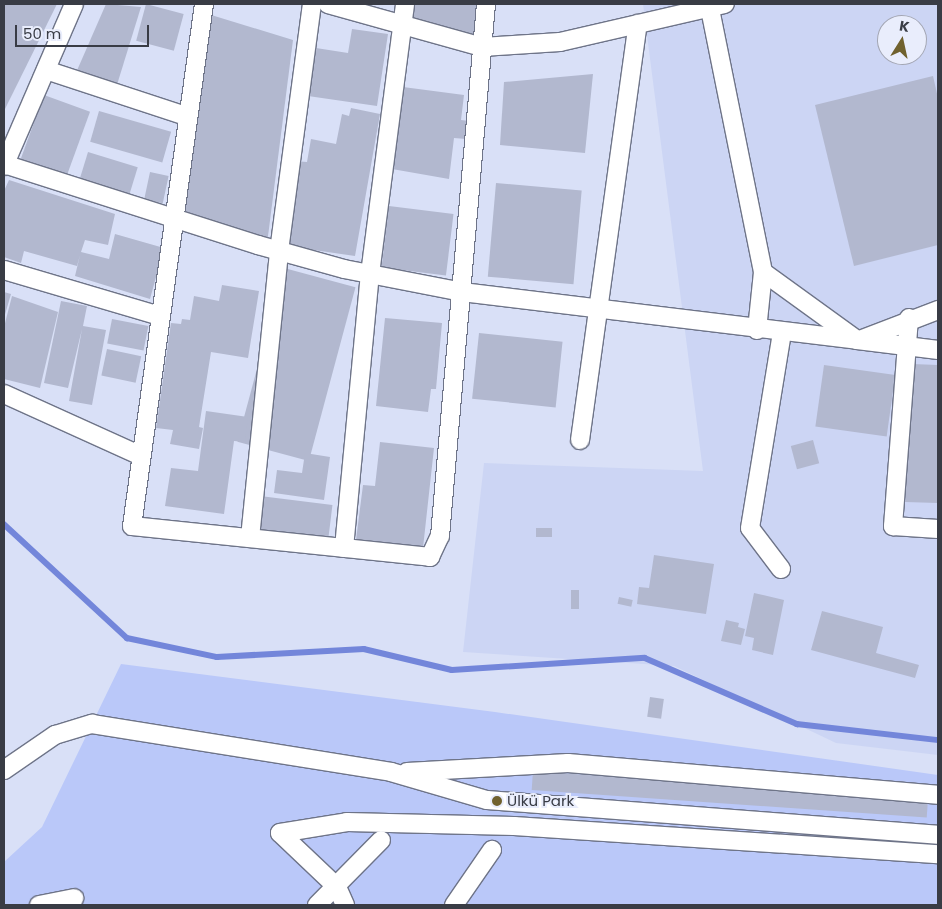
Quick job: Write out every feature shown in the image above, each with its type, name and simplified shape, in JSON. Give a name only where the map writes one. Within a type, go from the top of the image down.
[{"type":"street","points":[[74,4],[4,165],[279,251],[370,274],[462,292],[757,330],[938,350]]},
{"type":"street","points":[[204,4],[186,116],[132,526],[430,557],[440,536],[486,4]]},
{"type":"street","points":[[250,538],[279,251],[312,4]]},
{"type":"street","points":[[328,4],[482,47],[560,42],[714,5],[763,272],[757,330]]},
{"type":"street","points":[[344,548],[370,274],[405,4]]},
{"type":"street","points":[[580,440],[638,24]]},
{"type":"street","points":[[46,70],[186,116]]},
{"type":"street","points":[[4,270],[160,316]]},
{"type":"street","points":[[763,272],[858,340]]},
{"type":"street","points":[[858,340],[910,318],[938,310]]},
{"type":"street","points":[[910,318],[893,526],[938,529]]},
{"type":"street","points":[[781,569],[750,528],[782,333]]},
{"type":"street","points":[[4,394],[141,456]]},
{"type":"street","points":[[4,770],[55,735],[92,724],[391,772],[487,800],[938,835]]},
{"type":"street","points":[[391,772],[568,763],[938,794]]},
{"type":"street","points":[[734,841],[736,819]]},
{"type":"street","points":[[345,905],[337,887],[280,833],[356,822],[514,826],[938,854]]},
{"type":"street","points":[[317,905],[337,887],[381,840]]},
{"type":"street","points":[[454,905],[492,850]]},
{"type":"street","points":[[39,905],[74,898]]},
{"type":"shaded area","points":[[643,4],[938,4],[938,755],[836,743],[674,666],[463,652],[484,463],[703,471]]},
{"type":"shaded area","name":"Ülkü Park","points":[[121,664],[495,712],[938,775],[938,905],[4,905],[4,862],[42,827]]},
{"type":"building","points":[[4,4],[57,4],[4,111]]},
{"type":"building","points":[[106,4],[141,7],[116,88],[75,75]]},
{"type":"building","points":[[146,4],[184,14],[174,51],[136,41]]},
{"type":"building","points":[[410,4],[478,4],[475,39],[408,19]]},
{"type":"building","points":[[208,14],[293,40],[267,244],[178,213]]},
{"type":"building","points":[[352,29],[388,34],[377,106],[308,96],[316,48],[348,53]]},
{"type":"building","points":[[593,74],[585,153],[500,145],[504,82]]},
{"type":"building","points":[[933,76],[938,98],[938,245],[854,266],[815,105]]},
{"type":"building","points":[[403,87],[464,95],[461,120],[469,121],[466,139],[454,138],[449,179],[392,169]]},
{"type":"building","points":[[44,95],[90,112],[64,182],[18,165]]},
{"type":"building","points":[[351,108],[380,114],[355,256],[286,246],[294,161],[307,162],[311,139],[336,144],[342,114],[349,116]]},
{"type":"building","points":[[99,111],[171,132],[162,162],[90,142]]},
{"type":"building","points":[[88,152],[138,167],[128,200],[78,185]]},
{"type":"building","points":[[150,172],[169,176],[163,203],[144,199]]},
{"type":"building","points":[[9,180],[115,214],[108,245],[85,240],[81,252],[109,259],[115,234],[164,248],[150,299],[75,276],[80,255],[77,266],[24,251],[21,263],[4,257],[4,191]]},
{"type":"building","points":[[496,183],[582,190],[573,284],[488,277]]},
{"type":"building","points":[[389,206],[454,214],[446,275],[381,268]]},
{"type":"building","points":[[284,268],[355,287],[309,461],[237,442]]},
{"type":"building","points":[[222,285],[259,291],[248,358],[211,352],[199,427],[203,428],[199,449],[170,444],[173,430],[156,428],[171,323],[181,324],[182,319],[190,320],[194,296],[219,301]]},
{"type":"building","points":[[4,292],[11,294],[4,318]]},
{"type":"building","points":[[12,296],[58,312],[40,388],[4,379],[4,327]]},
{"type":"building","points":[[61,301],[87,306],[83,326],[106,330],[92,405],[69,401],[82,329],[68,388],[44,383]]},
{"type":"building","points":[[385,318],[442,323],[436,389],[431,389],[428,412],[376,406]]},
{"type":"building","points":[[112,319],[148,326],[144,351],[107,344]]},
{"type":"building","points":[[479,333],[563,342],[556,407],[472,399]]},
{"type":"building","points":[[107,349],[141,356],[136,383],[101,375]]},
{"type":"building","points":[[912,364],[938,365],[938,503],[905,502]]},
{"type":"building","points":[[824,365],[895,375],[887,436],[815,426]]},
{"type":"building","points":[[206,411],[248,417],[245,442],[234,441],[224,514],[165,506],[171,468],[198,471]]},
{"type":"building","points":[[813,440],[819,463],[797,469],[791,446]]},
{"type":"building","points":[[380,442],[434,448],[423,548],[356,540],[363,485],[375,486]]},
{"type":"building","points":[[305,453],[330,457],[324,500],[274,493],[277,470],[302,473]]},
{"type":"building","points":[[260,496],[332,505],[328,540],[256,531]]},
{"type":"building","points":[[536,528],[552,528],[552,537],[536,537]]},
{"type":"building","points":[[654,555],[714,564],[706,614],[637,604],[639,587],[649,588]]},
{"type":"building","points":[[571,590],[579,590],[579,609],[571,609]]},
{"type":"building","points":[[754,593],[784,600],[773,655],[752,650],[754,638],[745,636]]},
{"type":"building","points":[[619,597],[633,600],[631,607],[618,604]]},
{"type":"building","points":[[822,611],[883,627],[876,653],[919,665],[915,678],[811,650]]},
{"type":"building","points":[[726,620],[739,623],[738,627],[745,629],[741,645],[721,641]]},
{"type":"building","points":[[650,697],[664,699],[661,719],[647,717]]},
{"type":"building","points":[[533,771],[928,799],[927,818],[532,790]]},
{"type":"waterway","points":[[4,524],[127,638],[217,657],[364,649],[452,670],[645,658],[797,724],[938,740]]},
{"type":"place","name":"Ülkü Park","points":[[497,801]]}]
